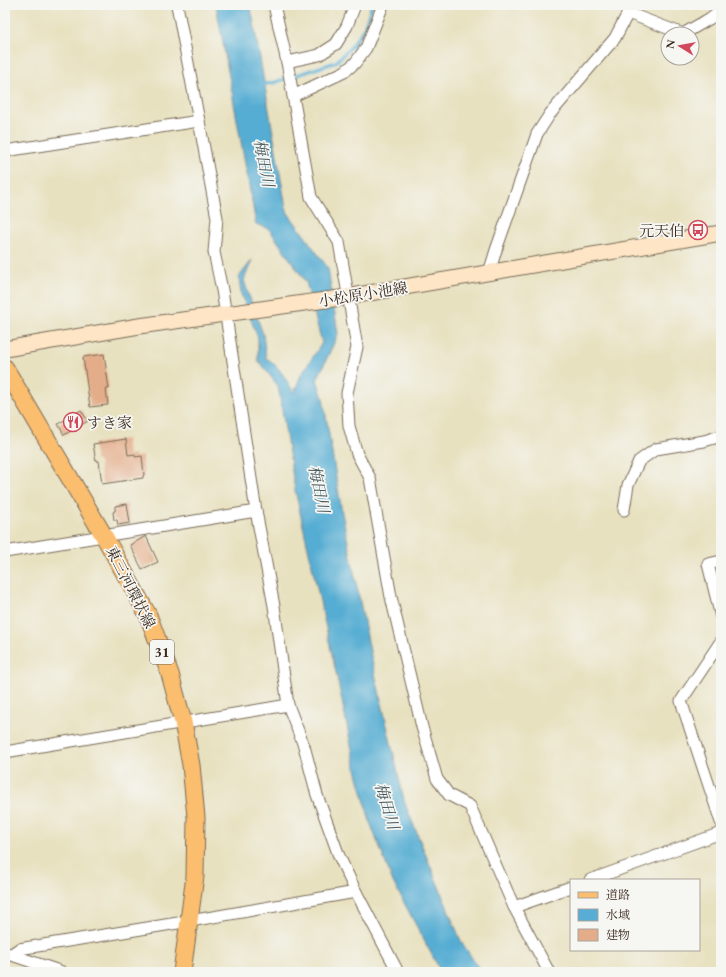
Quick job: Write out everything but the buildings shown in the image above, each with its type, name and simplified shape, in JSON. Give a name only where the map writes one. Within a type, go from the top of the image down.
[{"type":"main road","name":"小松原小池線","points":[[5,349],[139,326],[344,298],[721,233]]},
{"type":"main road","name":"東三河環状線","points":[[5,368],[104,536],[148,615],[170,674],[183,722],[191,765],[196,817],[195,876],[182,972]]},
{"type":"street","points":[[176,5],[200,121],[217,218],[214,252],[222,290],[230,314],[256,511],[274,606],[288,705],[304,746],[317,795],[339,856],[398,972]]},
{"type":"street","points":[[274,5],[293,96],[311,197],[339,242],[344,298],[357,347],[347,393],[349,426],[357,454],[370,478],[392,597],[422,727],[437,779],[448,795],[470,806],[514,907],[549,972]]},
{"type":"street","points":[[288,71],[319,55],[336,44],[355,5]]},
{"type":"street","points":[[293,96],[344,72],[355,63],[366,48],[383,5]]},
{"type":"street","points":[[489,273],[537,134],[550,114],[615,38],[628,9],[683,34],[709,19],[721,10]]},
{"type":"street","points":[[5,151],[200,121]]},
{"type":"street","points":[[624,510],[628,485],[639,461],[656,449],[704,441],[721,436]]},
{"type":"street","points":[[5,552],[256,511]]},
{"type":"street","points":[[721,561],[708,564],[721,617]]},
{"type":"street","points":[[721,641],[680,701],[721,822]]},
{"type":"street","points":[[5,752],[288,705]]},
{"type":"street","points":[[593,879],[721,833]]},
{"type":"street","points":[[514,907],[570,887]]},
{"type":"street","points":[[7,954],[19,949],[356,892]]},
{"type":"street","points":[[7,954],[62,972]]},
{"type":"water","name":"梅田川","points":[[216,5],[250,5],[286,208],[288,213],[328,268],[338,334],[317,380],[323,398],[342,513],[371,656],[405,804],[461,941],[481,972],[441,972],[393,882],[371,825],[356,769],[295,490],[278,386],[258,360],[258,338],[241,294],[239,277],[252,260],[244,280],[263,334],[266,358],[279,369],[294,393],[301,375],[322,343],[306,282],[269,229],[256,224]]},
{"type":"waterway","points":[[261,85],[276,82],[336,62],[352,46],[364,28],[372,5]]},
{"type":"place","name":"元天伯","points":[[698,230]]},
{"type":"place","name":"すき家","points":[[73,422]]}]
